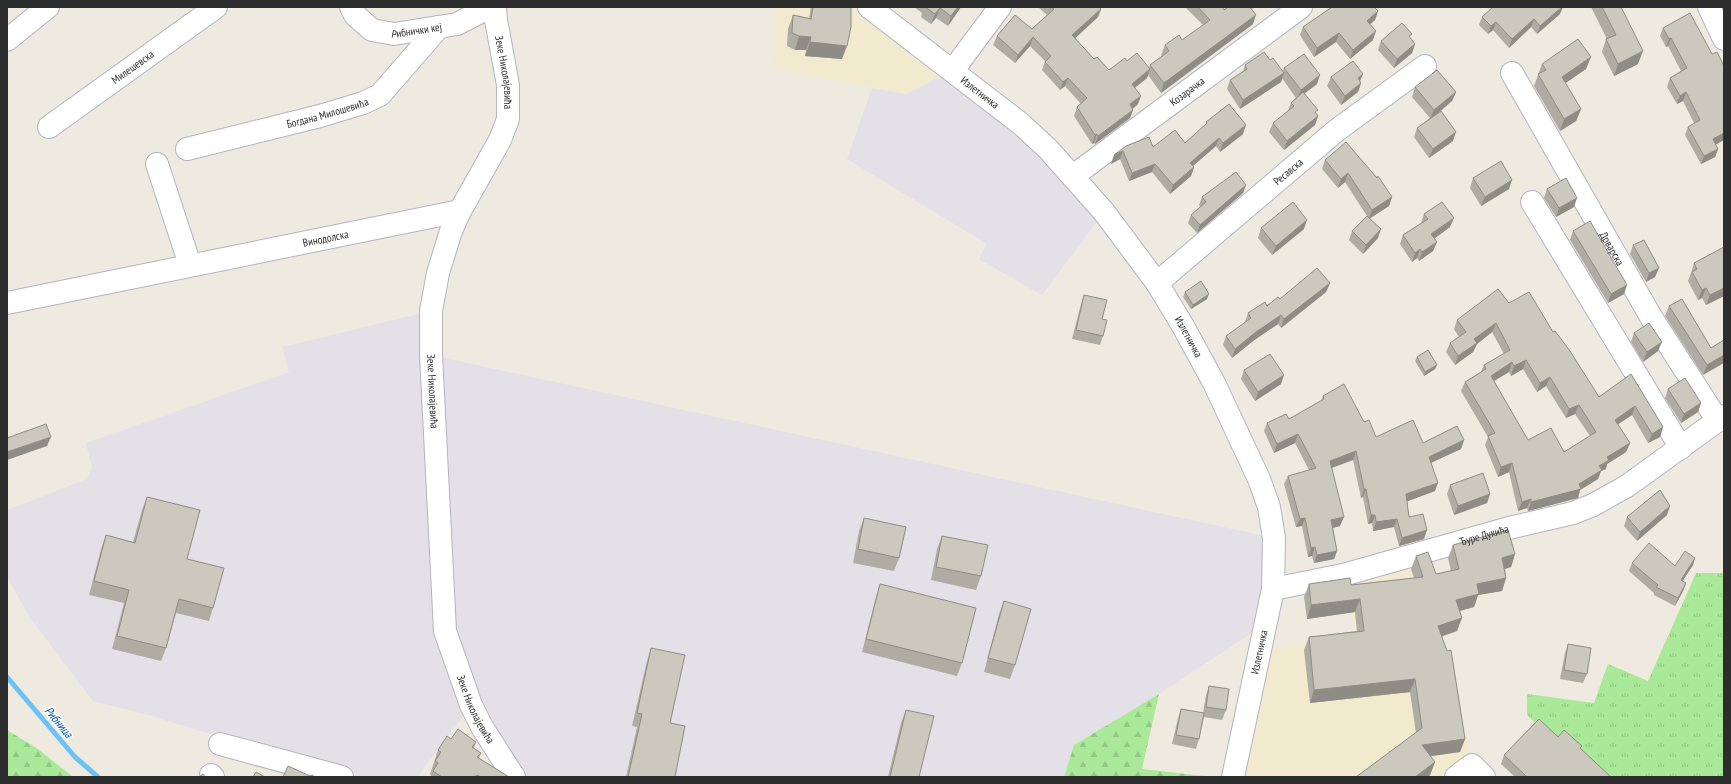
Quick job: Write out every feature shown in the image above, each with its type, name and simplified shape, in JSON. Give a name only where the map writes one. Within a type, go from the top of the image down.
[{"type":"street","points":[[7,40],[48,7]]},
{"type":"street","name":"Милешевска","points":[[49,127],[216,7]]},
{"type":"street","name":"Рибнички кеј","points":[[351,7],[355,16],[372,30],[394,34],[457,24],[490,7]]},
{"type":"street","name":"Зеке Николајевића","points":[[495,7],[508,85],[508,119],[500,140],[460,211],[451,231],[440,266],[431,311],[431,355],[445,630],[471,705],[482,727],[514,777]]},
{"type":"street","name":"Излетничка","points":[[869,7],[953,70],[1021,124],[1048,149],[1104,212],[1157,284],[1183,326],[1214,383],[1259,479],[1269,507],[1274,538],[1273,589],[1233,777]]},
{"type":"street","points":[[953,70],[1000,7]]},
{"type":"street","name":"Козарачка","points":[[1072,176],[1301,7]]},
{"type":"street","points":[[1709,7],[1724,39]]},
{"type":"street","name":"Богдана Милошевића","points":[[187,149],[320,116],[363,103],[380,95],[439,27]]},
{"type":"street","name":"Ресавска","points":[[1157,284],[1337,130],[1425,66]]},
{"type":"street","name":"Дрварска","points":[[1512,73],[1651,318],[1721,419]]},
{"type":"street","points":[[157,164],[190,265]]},
{"type":"street","points":[[1532,202],[1681,448]]},
{"type":"street","name":"Винодолска","points":[[7,304],[190,265],[460,211]]},
{"type":"street","name":"Ђуре Дукића","points":[[1273,589],[1343,575],[1509,528],[1573,513],[1627,486],[1721,419]]},
{"type":"street","points":[[220,744],[342,777]]},
{"type":"shaded area","points":[[776,7],[869,7],[953,70],[905,94],[774,68]]},
{"type":"shaded area","points":[[953,70],[1104,212],[1042,295],[979,259],[987,244],[847,159],[872,88],[906,94]]},
{"type":"shaded area","points":[[431,311],[431,355],[1274,538],[1264,625],[1159,694],[1074,745],[1064,777],[514,777],[471,706],[417,777],[351,777],[148,715],[93,701],[30,618],[7,577],[7,510],[87,479],[92,467],[86,443],[289,372],[282,347]]},
{"type":"shaded area","points":[[1408,564],[1441,653],[1452,652],[1471,766],[1456,777],[1233,777],[1259,651],[1354,636],[1350,579]]},
{"type":"green space","points":[[1696,573],[1724,573],[1724,777],[1590,777],[1527,715],[1527,694],[1594,703],[1608,664],[1648,681]]},
{"type":"green space","points":[[1159,694],[1142,769],[1213,777],[1064,777],[1074,745]]},
{"type":"green space","points":[[7,730],[38,749],[73,777],[7,777]]},
{"type":"building","points":[[813,7],[851,7],[851,27],[847,46],[810,42],[811,37],[799,36],[792,33],[793,15],[811,19]]},
{"type":"building","points":[[925,7],[958,7],[951,16],[940,8],[935,14]]},
{"type":"building","points":[[1051,7],[1099,7],[1101,9],[1072,35],[1094,59],[1097,57],[1109,70],[1125,58],[1127,61],[1137,53],[1150,69],[1132,84],[1141,96],[1130,104],[1133,110],[1098,136],[1097,134],[1095,135],[1077,107],[1087,98],[1068,78],[1063,82],[1045,62],[1051,56],[1033,37],[1018,55],[997,36],[1015,15],[1032,29],[1054,9]]},
{"type":"building","points":[[1198,7],[1222,7],[1224,10],[1228,7],[1250,7],[1256,15],[1164,83],[1150,65],[1169,51],[1165,45],[1179,35],[1182,40],[1210,20]]},
{"type":"building","points":[[1332,7],[1374,7],[1378,11],[1367,21],[1376,31],[1353,50],[1339,33],[1317,48],[1303,27]]},
{"type":"building","points":[[1493,7],[1562,7],[1540,26],[1534,19],[1512,39],[1496,22],[1491,26],[1482,17]]},
{"type":"building","points":[[1602,7],[1621,7],[1643,51],[1618,64],[1606,39],[1616,35]]},
{"type":"building","points":[[1690,13],[1712,54],[1717,52],[1724,66],[1724,133],[1713,139],[1718,149],[1704,156],[1688,127],[1700,120],[1686,92],[1680,96],[1670,78],[1687,68],[1671,38],[1669,39],[1663,28]]},
{"type":"building","points":[[1402,23],[1412,34],[1409,36],[1415,44],[1397,59],[1381,41]]},
{"type":"building","points":[[1578,39],[1591,57],[1562,77],[1581,109],[1564,119],[1538,74],[1546,70],[1542,64]]},
{"type":"building","points":[[1264,52],[1270,60],[1273,58],[1284,73],[1243,100],[1230,80],[1247,69],[1245,65]]},
{"type":"building","points":[[1304,54],[1320,75],[1301,90],[1284,68]]},
{"type":"building","points":[[1353,61],[1363,74],[1358,78],[1361,83],[1345,96],[1331,77]]},
{"type":"building","points":[[1437,70],[1456,92],[1434,110],[1415,87]]},
{"type":"building","points":[[1303,92],[1318,110],[1315,112],[1318,116],[1287,141],[1273,123],[1294,106],[1291,103]]},
{"type":"building","points":[[1229,104],[1246,125],[1223,143],[1219,138],[1190,163],[1194,167],[1173,185],[1155,164],[1132,173],[1123,151],[1114,155],[1126,146],[1149,137],[1153,147],[1175,130],[1185,143],[1207,123],[1206,122]]},
{"type":"building","points":[[1441,111],[1456,132],[1433,149],[1417,128]]},
{"type":"building","points":[[1346,142],[1377,178],[1378,176],[1392,197],[1372,210],[1348,173],[1341,179],[1325,160]]},
{"type":"building","points":[[1501,161],[1512,180],[1485,197],[1473,178]]},
{"type":"building","points":[[1236,172],[1246,185],[1200,225],[1191,215],[1206,202],[1202,197]]},
{"type":"building","points":[[1566,178],[1577,198],[1559,208],[1547,189]]},
{"type":"building","points":[[1293,202],[1307,220],[1276,246],[1261,228]]},
{"type":"building","points":[[1442,202],[1454,218],[1431,234],[1437,242],[1422,252],[1420,249],[1415,253],[1403,235],[1428,219],[1424,214]]},
{"type":"building","points":[[1367,216],[1381,229],[1366,245],[1352,231]]},
{"type":"building","points":[[1590,221],[1627,285],[1611,294],[1573,231]]},
{"type":"building","points":[[1644,240],[1659,268],[1649,273],[1633,245]]},
{"type":"building","points":[[1724,247],[1724,288],[1710,295],[1706,288],[1702,290],[1692,272],[1697,269],[1694,263]]},
{"type":"building","points":[[1317,268],[1330,283],[1284,319],[1281,315],[1235,349],[1226,336],[1251,318],[1248,313],[1265,302],[1267,306],[1278,297],[1280,299]]},
{"type":"building","points":[[1201,281],[1209,294],[1193,305],[1185,292]]},
{"type":"building","points":[[1498,289],[1509,303],[1529,292],[1553,332],[1555,331],[1570,351],[1599,397],[1631,374],[1663,427],[1652,434],[1635,406],[1615,420],[1630,443],[1607,457],[1609,460],[1599,466],[1602,470],[1579,484],[1581,489],[1531,502],[1531,499],[1522,502],[1512,463],[1501,467],[1488,436],[1495,433],[1465,382],[1486,369],[1484,365],[1510,350],[1496,323],[1474,339],[1477,343],[1458,356],[1450,343],[1466,332],[1457,320]],"holes":[[[1526,360],[1540,383],[1550,377],[1569,409],[1579,405],[1596,432],[1564,452],[1551,428],[1528,440],[1491,376],[1512,362],[1514,366]]]},
{"type":"building","points":[[1084,295],[1107,300],[1102,319],[1107,320],[1103,336],[1076,330]]},
{"type":"building","points":[[1682,299],[1711,348],[1724,340],[1724,355],[1707,365],[1669,306]]},
{"type":"building","points":[[1649,323],[1662,342],[1647,352],[1634,333]]},
{"type":"building","points":[[1428,350],[1437,365],[1425,372],[1417,357]]},
{"type":"building","points":[[1270,354],[1284,375],[1258,392],[1244,370]]},
{"type":"building","points":[[1685,378],[1701,403],[1684,414],[1668,389]]},
{"type":"building","points":[[1344,384],[1364,422],[1369,420],[1376,437],[1413,420],[1423,443],[1457,426],[1464,440],[1429,457],[1438,483],[1406,494],[1409,517],[1423,514],[1427,530],[1402,538],[1397,519],[1376,522],[1375,515],[1371,515],[1356,451],[1330,461],[1344,517],[1331,520],[1337,551],[1317,555],[1315,547],[1311,548],[1305,518],[1300,519],[1288,476],[1316,468],[1298,434],[1277,444],[1267,423],[1286,414],[1289,419],[1324,399],[1323,396]]},
{"type":"building","points":[[46,424],[51,437],[7,452],[7,438]]},
{"type":"building","points":[[1483,473],[1490,494],[1458,506],[1450,485]]},
{"type":"building","points":[[1660,490],[1670,506],[1640,532],[1627,517]]},
{"type":"building","points":[[147,497],[200,510],[187,559],[224,568],[213,608],[179,599],[166,648],[117,636],[129,590],[94,581],[106,535],[135,543]]},
{"type":"building","points":[[864,518],[906,527],[899,558],[858,549]]},
{"type":"building","points":[[1508,530],[1515,554],[1502,558],[1506,578],[1477,584],[1479,594],[1456,600],[1462,618],[1438,626],[1447,651],[1451,650],[1465,739],[1422,745],[1435,762],[1415,777],[1356,777],[1422,728],[1415,679],[1314,690],[1309,637],[1364,631],[1360,599],[1311,605],[1309,584],[1350,578],[1351,585],[1423,577],[1416,556],[1428,552],[1436,574],[1459,569],[1453,545]]},
{"type":"building","points":[[942,536],[988,545],[981,576],[936,567]]},
{"type":"building","points":[[1649,543],[1675,566],[1685,551],[1695,558],[1681,580],[1686,583],[1678,598],[1656,587],[1658,585],[1632,563]]},
{"type":"building","points":[[880,584],[976,608],[962,663],[866,639]]},
{"type":"building","points":[[1004,601],[1031,609],[1015,665],[988,658]]},
{"type":"building","points":[[1568,644],[1591,648],[1587,674],[1564,670]]},
{"type":"building","points":[[651,648],[685,655],[670,723],[685,726],[675,777],[628,777],[642,714],[637,713]]},
{"type":"building","points":[[1209,686],[1229,689],[1226,710],[1206,707]]},
{"type":"building","points":[[1181,709],[1204,713],[1199,739],[1176,735]]},
{"type":"building","points":[[906,710],[934,716],[919,777],[890,777]]},
{"type":"building","points":[[1539,719],[1558,737],[1564,730],[1582,746],[1580,748],[1611,777],[1527,777],[1504,755]]},
{"type":"building","points":[[458,729],[476,742],[472,747],[481,753],[477,757],[509,777],[481,777],[477,775],[475,777],[442,777],[433,771],[438,763],[435,761],[441,752],[438,750],[447,736],[451,739]]},
{"type":"building","points":[[288,766],[310,776],[313,775],[313,777],[283,777]]},
{"type":"building","points":[[256,772],[265,777],[253,777]]},
{"type":"waterway","name":"Рибница","points":[[7,677],[75,757],[98,777]]}]
